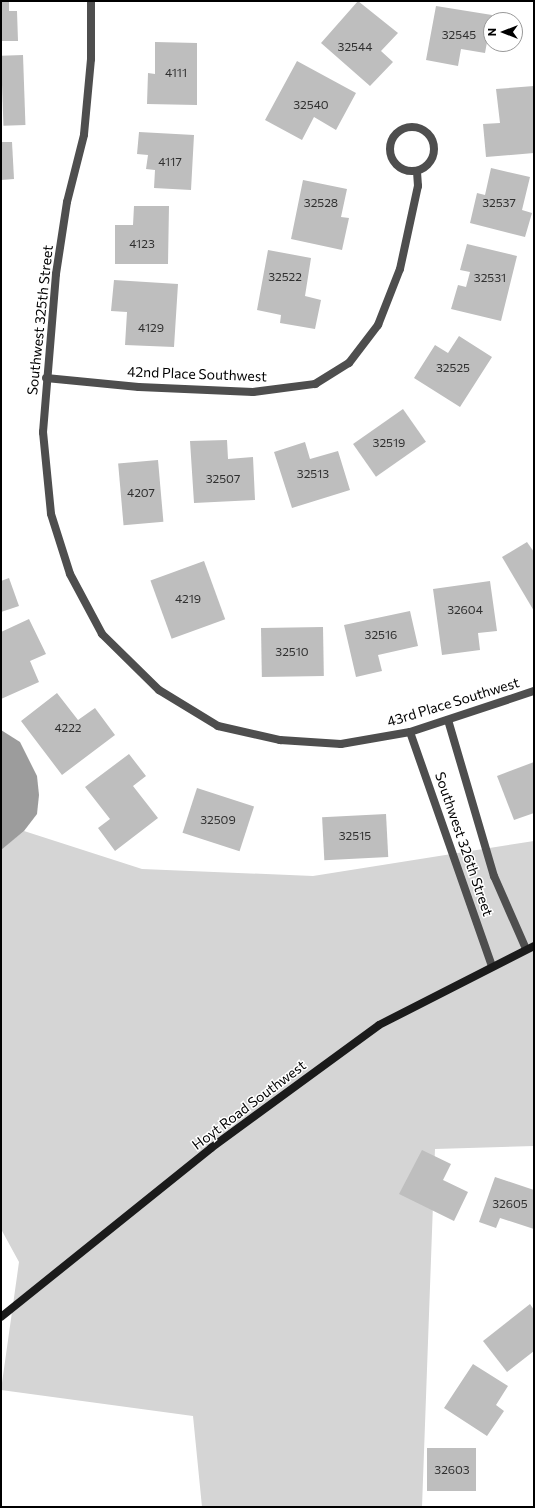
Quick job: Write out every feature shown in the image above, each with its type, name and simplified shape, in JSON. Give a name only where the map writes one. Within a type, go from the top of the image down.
[{"type":"main road","name":"Hoyt Road Southwest","points":[[1,1317],[211,1148],[379,1025],[492,966],[534,946]]},
{"type":"street","name":"Southwest 325th Street","points":[[91,1],[90,58],[84,135],[67,202],[56,274],[46,378],[43,432],[51,514],[70,574],[102,634]]},
{"type":"street","points":[[406,128],[423,131],[433,144],[431,161],[417,171],[400,168],[390,155],[393,138],[406,128]]},
{"type":"street","name":"42nd Place Southwest","points":[[46,378],[139,387],[253,392],[316,384],[349,363],[378,326],[400,269],[418,186],[417,171]]},
{"type":"street","name":"43rd Place Southwest","points":[[102,634],[159,690],[218,726],[280,740],[341,744],[410,732],[534,691]]},
{"type":"street","name":"Southwest 326th Street","points":[[448,720],[494,876],[526,949]]},
{"type":"street","name":"Southwest 326th Street","points":[[410,732],[492,966]]},
{"type":"shaded area","points":[[1,730],[20,742],[37,776],[39,795],[37,814],[24,831],[1,850]]},
{"type":"shaded area","points":[[24,831],[142,869],[313,876],[534,841],[534,1146],[435,1149],[422,1507],[202,1507],[193,1416],[1,1390],[19,1262],[1,1229],[1,849]]},
{"type":"building","points":[[1,1],[9,1],[9,11],[17,11],[18,41],[1,41]]},
{"type":"building","points":[[358,1],[398,33],[381,51],[393,62],[370,86],[321,43]]},
{"type":"building","points":[[436,6],[483,14],[483,52],[485,53],[461,49],[458,66],[426,60]]},
{"type":"building","points":[[155,42],[197,43],[197,105],[147,104],[148,73],[155,74]]},
{"type":"building","points":[[23,55],[25,125],[3,126],[1,56]]},
{"type":"building","points":[[297,61],[356,93],[336,130],[314,117],[302,140],[265,120]]},
{"type":"building","points":[[534,86],[534,153],[486,157],[483,124],[500,123],[496,89]]},
{"type":"building","points":[[139,132],[194,135],[191,190],[154,188],[155,170],[146,169],[148,155],[137,154]]},
{"type":"building","points":[[1,142],[12,142],[14,179],[1,180]]},
{"type":"building","points":[[491,168],[530,177],[522,210],[532,213],[525,237],[470,223],[477,193],[485,195]]},
{"type":"building","points":[[303,180],[347,189],[341,217],[349,218],[342,250],[291,239]]},
{"type":"building","points":[[134,206],[169,206],[168,264],[115,264],[115,225],[133,225]]},
{"type":"building","points":[[467,244],[517,256],[501,321],[451,309],[458,285],[466,287],[470,272],[460,270]]},
{"type":"building","points":[[268,250],[311,258],[305,296],[321,300],[315,329],[280,323],[281,315],[257,310]]},
{"type":"building","points":[[114,280],[178,284],[174,347],[125,345],[127,312],[111,311]]},
{"type":"building","points":[[459,336],[492,357],[460,407],[414,378],[435,345],[448,353]]},
{"type":"building","points":[[403,409],[426,442],[376,477],[353,444]]},
{"type":"building","points":[[227,440],[228,459],[253,457],[255,500],[194,503],[190,441]]},
{"type":"building","points":[[305,442],[310,459],[338,451],[350,490],[292,508],[274,452]]},
{"type":"building","points":[[158,460],[163,522],[124,525],[118,463]]},
{"type":"building","points":[[527,542],[534,552],[534,611],[502,557]]},
{"type":"building","points":[[204,561],[225,619],[172,639],[150,580]]},
{"type":"building","points":[[9,578],[19,606],[1,612],[1,581]]},
{"type":"building","points":[[490,581],[497,631],[478,633],[480,650],[442,655],[433,589]]},
{"type":"building","points":[[410,611],[418,646],[378,655],[382,671],[356,677],[344,625]]},
{"type":"building","points":[[29,619],[46,654],[30,661],[39,682],[1,699],[1,632]]},
{"type":"building","points":[[323,627],[324,676],[262,677],[261,628]]},
{"type":"building","points":[[57,693],[78,720],[95,708],[115,735],[62,775],[21,721]]},
{"type":"building","points":[[129,754],[146,776],[133,786],[158,818],[115,851],[98,828],[110,819],[85,787]]},
{"type":"building","points":[[534,762],[534,813],[514,820],[497,776]]},
{"type":"building","points":[[197,788],[254,807],[240,851],[182,833]]},
{"type":"building","points":[[386,814],[388,857],[324,860],[322,817]]},
{"type":"building","points":[[422,1150],[451,1164],[443,1180],[468,1192],[454,1221],[399,1194]]},
{"type":"building","points":[[495,1177],[534,1190],[534,1229],[500,1218],[496,1228],[479,1222]]},
{"type":"building","points":[[530,1304],[534,1310],[534,1351],[507,1372],[483,1341]]},
{"type":"building","points":[[473,1364],[508,1386],[496,1405],[504,1411],[487,1436],[444,1408]]},
{"type":"building","points":[[427,1448],[476,1448],[476,1491],[427,1491]]}]
